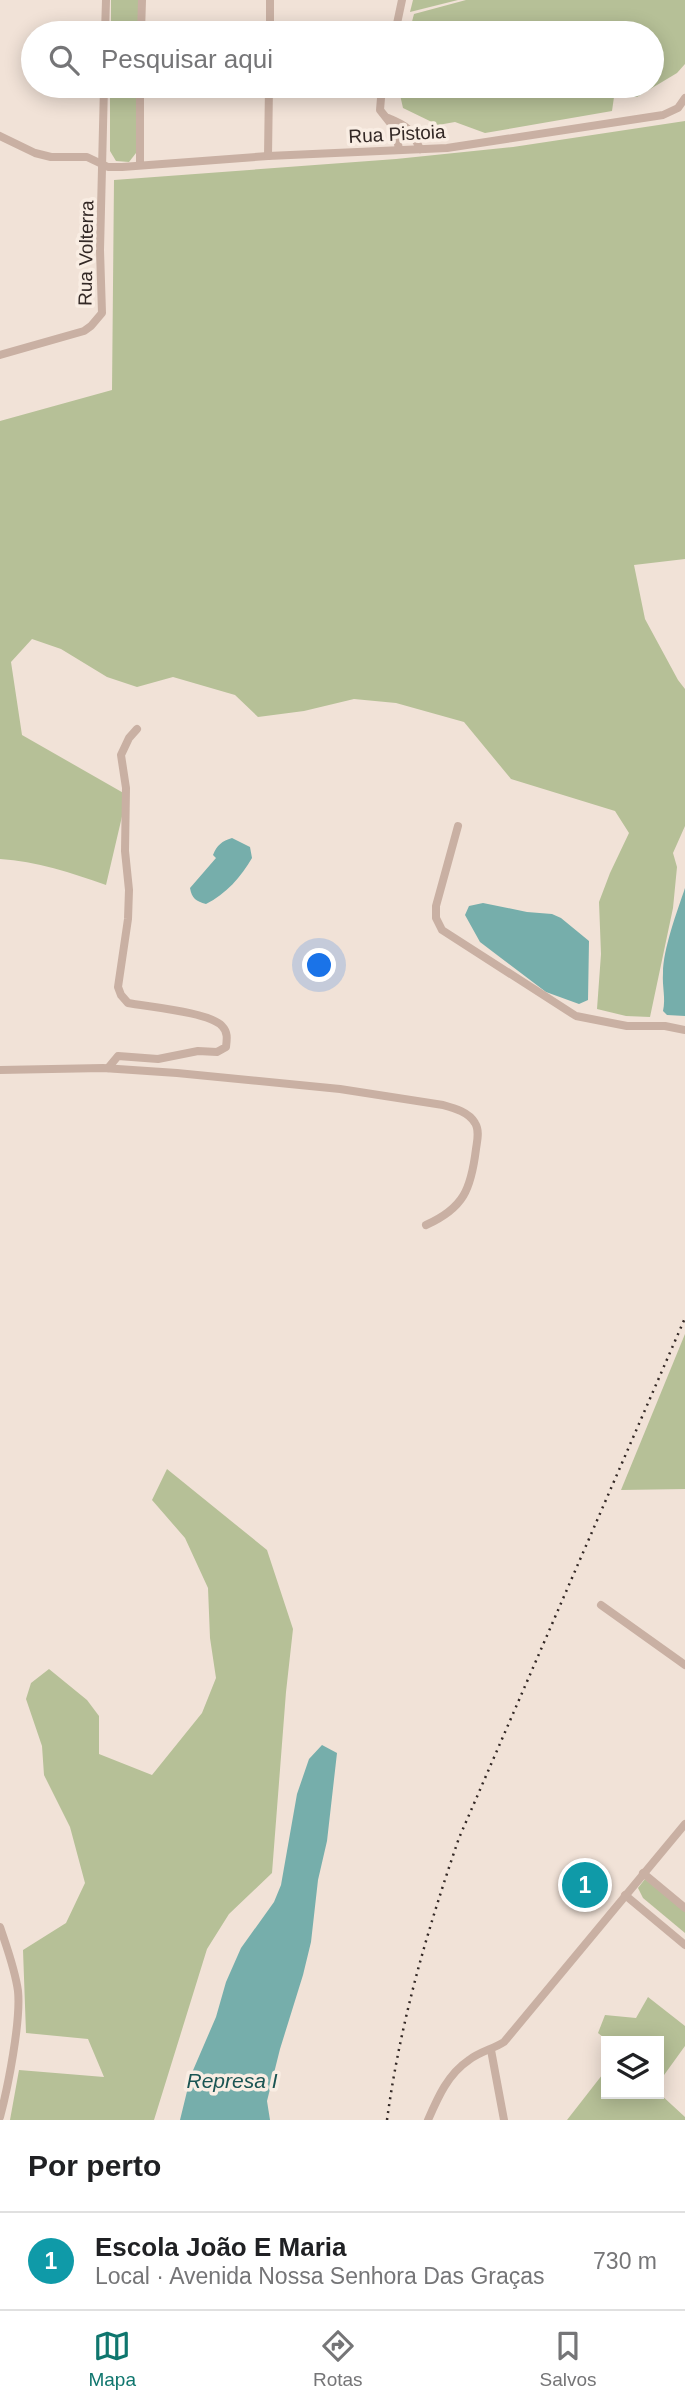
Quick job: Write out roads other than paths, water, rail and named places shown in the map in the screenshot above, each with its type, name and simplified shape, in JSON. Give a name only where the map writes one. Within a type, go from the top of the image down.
[{"type":"street","points":[[106,0],[106,21]]},
{"type":"street","points":[[141,21],[142,0]]},
{"type":"street","points":[[270,0],[270,21]]},
{"type":"street","points":[[397,21],[402,0]]},
{"type":"street","name":"Rua Volterra","points":[[0,355],[84,331],[92,326],[102,313],[104,98]]},
{"type":"street","points":[[140,98],[140,165]]},
{"type":"street","points":[[268,156],[269,98]]},
{"type":"street","points":[[380,98],[379,106],[395,130],[400,149]]},
{"type":"street","name":"Rua Pistoia","points":[[0,136],[35,153],[51,157],[87,158],[108,167],[447,148],[663,115],[678,108],[685,98]]},
{"type":"street","points":[[385,117],[404,124],[412,131],[420,149]]},
{"type":"street","points":[[108,1068],[118,1056],[158,1059],[198,1051],[217,1052],[226,1047],[228,1036],[221,1025],[206,1018],[128,1003],[118,987],[128,919],[129,890],[125,851],[126,788],[121,755],[137,729]]},
{"type":"street","points":[[458,825],[436,906],[436,918],[442,930],[576,1016],[627,1026],[665,1026],[685,1030]]},
{"type":"street","points":[[0,1070],[108,1068],[340,1089],[443,1104],[471,1117],[477,1124],[478,1131],[468,1189],[451,1212],[426,1225]]},
{"type":"street","points":[[601,1605],[685,1665]]},
{"type":"street","points":[[428,2120],[439,2095],[454,2073],[469,2059],[504,2042],[685,1824]]},
{"type":"street","points":[[643,1873],[685,1908]]},
{"type":"street","points":[[625,1895],[685,1945]]},
{"type":"street","points":[[0,1927],[11,1959],[18,2002],[0,2117]]},
{"type":"street","points":[[491,2050],[504,2120]]},
{"type":"water","points":[[232,838],[250,847],[252,858],[238,878],[220,895],[206,904],[197,901],[190,888],[216,858],[213,855],[218,846]]},
{"type":"water","points":[[685,888],[685,1016],[667,1015],[663,1011],[665,953]]},
{"type":"water","points":[[483,903],[552,914],[589,941],[588,1000],[579,1004],[546,992],[480,942],[465,915],[469,906]]},
{"type":"water","name":"Represa I","points":[[322,1745],[337,1753],[327,1841],[318,1880],[311,1942],[267,2101],[270,2120],[180,2120],[191,2075],[216,2017],[226,1982],[241,1948],[274,1902],[281,1885],[297,1794],[309,1759]]},
{"type":"railway","points":[[387,2120],[399,2048],[416,1978],[459,1838],[685,1318]]},
{"type":"place","name":"Escola João E Maria","points":[[585,1885]]}]
